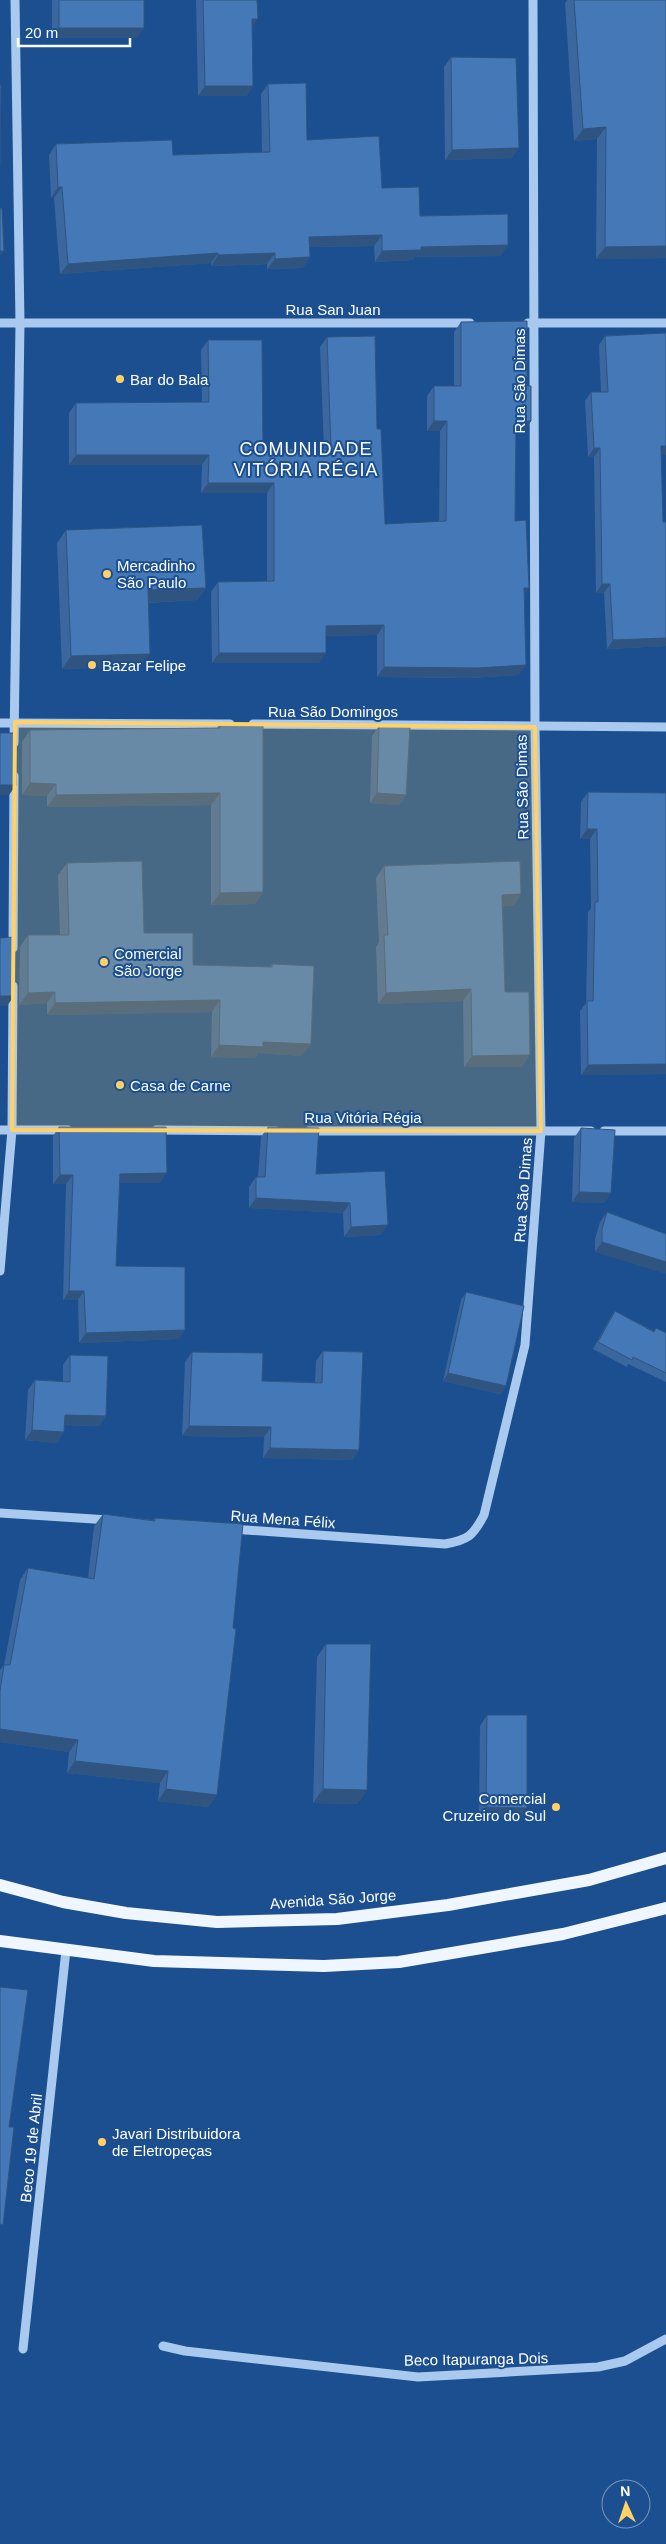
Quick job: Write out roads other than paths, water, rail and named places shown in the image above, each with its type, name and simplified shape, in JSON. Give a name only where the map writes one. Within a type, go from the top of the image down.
[{"type":"main road","name":"Avenida São Jorge","points":[[0,1885],[63,1902],[126,1913],[217,1922],[337,1919],[448,1905],[590,1880],[666,1858]]},
{"type":"main road","points":[[0,1941],[154,1961],[324,1966],[399,1962],[563,1934],[666,1908]]},
{"type":"street","points":[[14,752],[20,323],[15,0]]},
{"type":"street","name":"Rua São Dimas","points":[[445,1544],[464,1541],[476,1531],[484,1515],[525,1345],[541,1131],[535,726],[533,0]]},
{"type":"street","name":"Rua San Juan","points":[[0,323],[484,323]]},
{"type":"street","points":[[513,323],[666,323]]},
{"type":"street","name":"Rua São Domingos","points":[[0,723],[666,727]]},
{"type":"street","points":[[13,961],[14,762]]},
{"type":"street","points":[[0,1270],[12,1130],[13,981]]},
{"type":"street","points":[[0,1130],[82,1130]]},
{"type":"street","points":[[142,1130],[281,1131]]},
{"type":"street","name":"Rua Vitória Régia","points":[[301,1131],[666,1131]]},
{"type":"street","points":[[0,1513],[119,1521]]},
{"type":"street","name":"Rua Mena Félix","points":[[218,1528],[445,1544]]},
{"type":"street","name":"Beco 19 de Abril","points":[[22,2348],[66,1950]]},
{"type":"street","name":"Beco Itapuranga Dois","points":[[162,2346],[185,2351],[418,2376],[598,2367],[625,2361],[666,2339]]},
{"type":"place","name":"Bar do Bala","points":[[120,379]]},
{"type":"place","name":"Mercadinho São Paulo","points":[[107,574]]},
{"type":"place","name":"Bazar Felipe","points":[[92,665]]},
{"type":"place","name":"Comercial São Jorge","points":[[104,962]]},
{"type":"place","name":"Casa de Carne","points":[[120,1085]]},
{"type":"place","name":"Comercial Cruzeiro do Sul","points":[[556,1807]]},
{"type":"place","name":"Javari Distribuidora de Eletropeças","points":[[102,2142]]},
{"type":"district","name":"COMUNIDADE VITÓRIA RÉGIA","points":[[306,459]]}]
